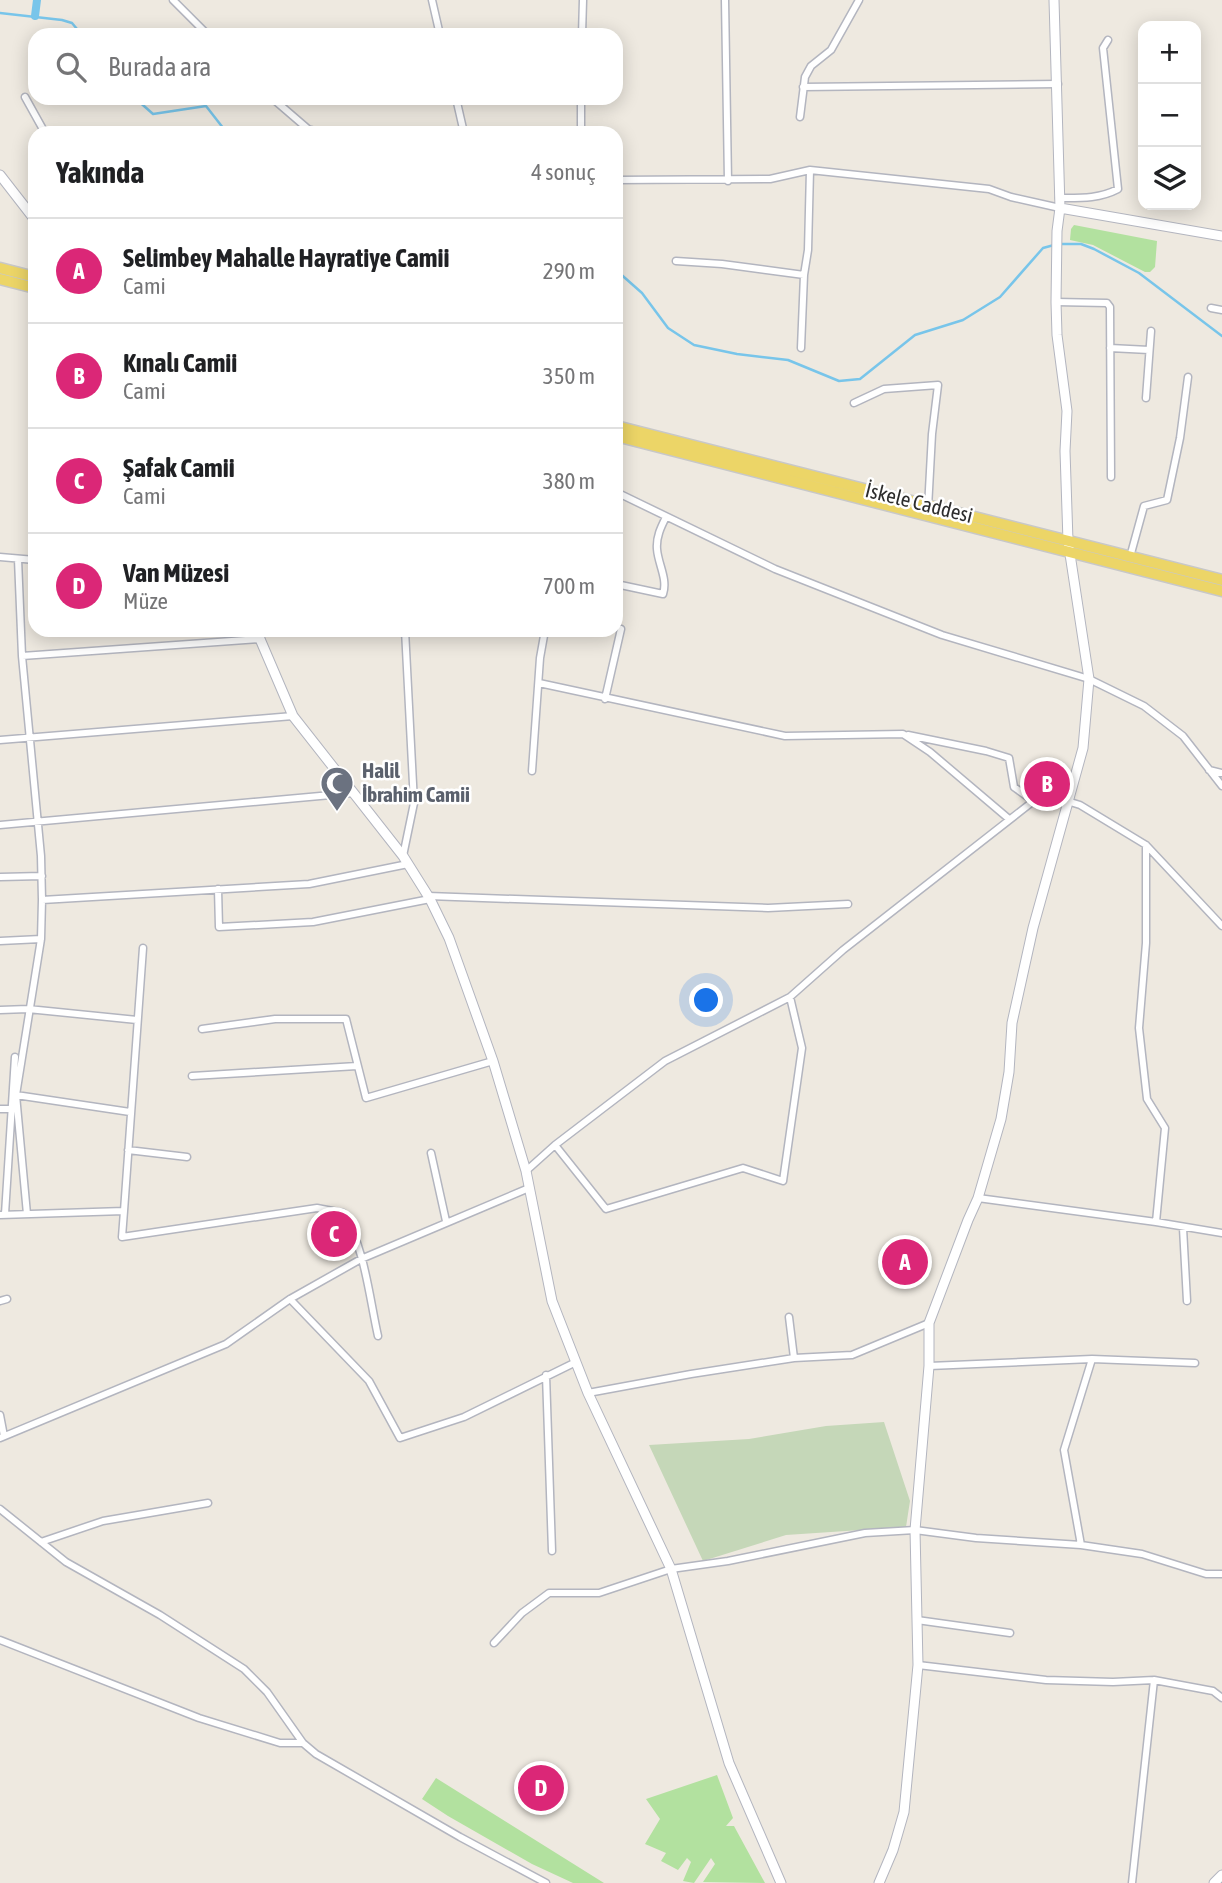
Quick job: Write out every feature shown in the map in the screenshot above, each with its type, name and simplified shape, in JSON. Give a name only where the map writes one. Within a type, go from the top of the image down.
[{"type":"main road","points":[[0,268],[28,275]]},
{"type":"main road","points":[[0,279],[28,286]]},
{"type":"main road","name":"İskele Caddesi","points":[[623,428],[1068,546],[1130,557],[1222,580]]},
{"type":"main road","points":[[623,438],[928,509]]},
{"type":"main road","points":[[1068,546],[1222,591]]},
{"type":"street","points":[[173,0],[201,28]]},
{"type":"street","points":[[432,0],[438,28]]},
{"type":"street","points":[[582,28],[583,0]]},
{"type":"street","points":[[725,0],[728,181]]},
{"type":"street","points":[[800,117],[805,77],[811,66],[831,50],[859,0]]},
{"type":"street","points":[[880,1883],[904,1812],[918,1665],[915,1530],[929,1366],[929,1324],[978,1198],[1001,1119],[1009,1072],[1012,1023],[1033,928],[1083,748],[1089,679],[1068,546],[1065,451],[1067,411],[1057,335],[1056,255],[1060,203],[1054,0]]},
{"type":"street","points":[[1060,203],[1108,194],[1118,189],[1103,48],[1108,40]]},
{"type":"street","points":[[803,88],[1058,84]]},
{"type":"street","points":[[25,97],[28,102]]},
{"type":"street","points":[[29,105],[41,126]]},
{"type":"street","points":[[280,105],[305,126]]},
{"type":"street","points":[[458,105],[462,126]]},
{"type":"street","points":[[581,105],[581,126]]},
{"type":"street","points":[[801,348],[810,170]]},
{"type":"street","points":[[623,180],[770,180],[810,170],[989,189],[1011,197],[1060,203],[1222,236]]},
{"type":"street","points":[[0,175],[28,211]]},
{"type":"street","points":[[676,261],[804,275]]},
{"type":"street","points":[[1056,302],[1107,303],[1110,307],[1111,477]]},
{"type":"street","points":[[1211,308],[1222,310]]},
{"type":"street","points":[[1146,398],[1151,331]]},
{"type":"street","points":[[1110,348],[1149,351]]},
{"type":"street","points":[[1130,557],[1144,506],[1167,500],[1180,438],[1188,377]]},
{"type":"street","points":[[854,403],[884,389],[938,385],[928,509]]},
{"type":"street","points":[[623,496],[775,569],[942,635],[1089,679],[1144,706],[1182,736],[1222,786]]},
{"type":"street","points":[[623,585],[663,594],[666,587],[657,539],[666,517]]},
{"type":"street","points":[[0,556],[28,560]]},
{"type":"street","points":[[18,559],[28,738],[42,876],[41,939],[16,1095],[27,1214]]},
{"type":"street","points":[[22,656],[218,637]]},
{"type":"street","points":[[261,637],[293,716],[406,860],[429,897],[449,938],[493,1061],[526,1171],[552,1301],[588,1393],[671,1569],[729,1763],[781,1883]]},
{"type":"street","points":[[405,637],[414,803],[406,860]]},
{"type":"street","points":[[532,771],[544,637]]},
{"type":"street","points":[[605,699],[619,637]]},
{"type":"street","points":[[539,683],[785,736],[903,734],[1009,758],[1014,787],[1032,800],[1080,804],[1146,845],[1222,926]]},
{"type":"street","points":[[0,740],[293,716]]},
{"type":"street","points":[[903,734],[930,752],[1009,819]]},
{"type":"street","points":[[1207,769],[1222,774]]},
{"type":"street","points":[[0,825],[355,793]]},
{"type":"street","points":[[526,1171],[555,1145],[665,1061],[790,997],[843,950],[1032,800]]},
{"type":"street","points":[[1146,845],[1146,943],[1139,1028],[1147,1099],[1164,1128],[1156,1222]]},
{"type":"street","points":[[42,900],[309,884],[406,860]]},
{"type":"street","points":[[0,877],[42,876]]},
{"type":"street","points":[[218,889],[219,927],[313,922],[429,897],[768,908],[848,904]]},
{"type":"street","points":[[0,941],[41,939]]},
{"type":"street","points":[[143,948],[122,1237],[317,1208],[343,1213],[351,1226],[361,1259],[378,1336]]},
{"type":"street","points":[[555,1145],[606,1209],[743,1168],[783,1181],[802,1048],[790,997]]},
{"type":"street","points":[[0,1010],[28,1009],[137,1020]]},
{"type":"street","points":[[202,1029],[275,1019],[346,1019],[366,1098],[493,1061]]},
{"type":"street","points":[[15,1057],[2,1214],[124,1211]]},
{"type":"street","points":[[192,1076],[357,1066]]},
{"type":"street","points":[[16,1095],[130,1112]]},
{"type":"street","points":[[0,1109],[11,1109]]},
{"type":"street","points":[[128,1150],[187,1157]]},
{"type":"street","points":[[431,1153],[446,1221]]},
{"type":"street","points":[[0,1415],[2,1437],[226,1344],[290,1299],[361,1259],[529,1188]]},
{"type":"street","points":[[978,1198],[1222,1233]]},
{"type":"street","points":[[1183,1228],[1187,1301]]},
{"type":"street","points":[[290,1299],[369,1381],[400,1438],[464,1417],[576,1362]]},
{"type":"street","points":[[789,1317],[794,1358]]},
{"type":"street","points":[[588,1393],[794,1358],[852,1355],[929,1324]]},
{"type":"street","points":[[929,1366],[1092,1359],[1195,1363]]},
{"type":"street","points":[[1081,1545],[1064,1450],[1092,1359]]},
{"type":"street","points":[[546,1375],[552,1552]]},
{"type":"street","points":[[41,1542],[103,1521],[208,1503]]},
{"type":"street","points":[[0,1509],[66,1562],[160,1615],[244,1669],[267,1692],[303,1742],[333,1764],[546,1883]]},
{"type":"street","points":[[494,1643],[522,1613],[549,1593],[599,1594],[671,1569],[728,1561],[865,1533],[915,1530],[976,1538],[1081,1545],[1142,1553],[1206,1574],[1222,1574]]},
{"type":"street","points":[[917,1620],[1010,1633]]},
{"type":"street","points":[[0,1640],[199,1718],[280,1743],[303,1742]]},
{"type":"street","points":[[918,1665],[1045,1680],[1154,1680],[1213,1691],[1222,1698]]},
{"type":"street","points":[[1132,1883],[1154,1680]]},
{"type":"street","points":[[1214,1883],[1222,1875]]},
{"type":"green space","points":[[1074,225],[1157,241],[1155,267],[1150,272],[1145,272],[1093,245],[1070,240]]},
{"type":"green space","points":[[884,1422],[910,1501],[906,1527],[786,1535],[703,1561],[649,1445],[749,1439],[826,1426]]},
{"type":"green space","points":[[717,1775],[733,1818],[726,1826],[734,1826],[765,1883],[703,1882],[715,1864],[711,1858],[694,1883],[683,1881],[691,1862],[687,1858],[678,1870],[661,1861],[666,1853],[645,1844],[660,1819],[646,1799]]},
{"type":"green space","points":[[436,1778],[604,1883],[573,1883],[532,1864],[448,1816],[422,1799]]},
{"type":"waterway","points":[[35,16],[37,0]]},
{"type":"waterway","points":[[0,13],[62,20],[72,23],[76,28]]},
{"type":"waterway","points":[[143,105],[153,114],[206,106],[222,126]]},
{"type":"waterway","points":[[1061,244],[1081,244],[1139,273],[1222,336]]},
{"type":"waterway","points":[[623,276],[642,293],[668,328],[694,345],[737,354],[788,360],[839,381],[860,379],[915,335],[963,320],[1000,297],[1043,248],[1054,245]]},
{"type":"place","name":"Kınalı Camii","points":[[1047,784]]},
{"type":"place","name":"Halil İbrahim Camii","points":[[337,813]]},
{"type":"place","name":"Şafak Camii","points":[[334,1234]]},
{"type":"place","name":"Selimbey Mahalle Hayratiye Camii","points":[[905,1262]]},
{"type":"place","name":"Van Müzesi","points":[[541,1788]]}]
